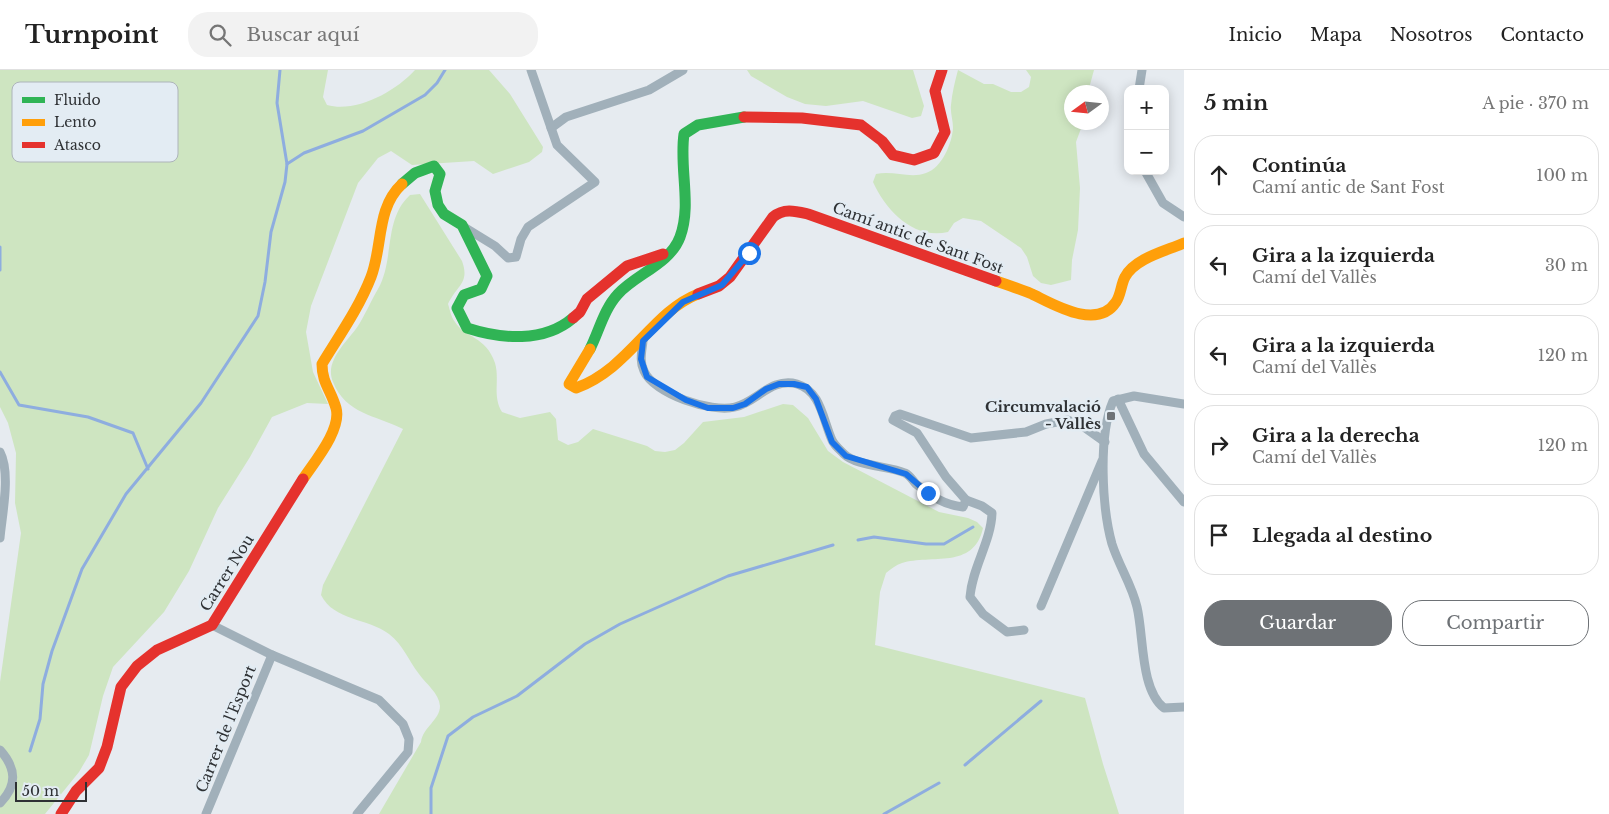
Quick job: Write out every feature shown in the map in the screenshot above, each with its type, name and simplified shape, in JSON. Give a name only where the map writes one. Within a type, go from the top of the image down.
[{"type":"street","points":[[462,225],[495,246],[508,258],[516,257],[521,240],[528,227],[595,182],[557,145],[531,70]]},
{"type":"street","points":[[551,128],[566,117],[649,90],[683,70]]},
{"type":"street","points":[[643,341],[589,385],[576,388],[570,384],[586,360],[606,312],[618,294],[679,241],[685,213],[680,151],[684,134],[698,125],[737,117],[802,118],[861,126],[882,141],[893,155],[914,160],[934,153],[945,132],[935,91],[942,70]]},
{"type":"street","points":[[1140,85],[1142,70]]},
{"type":"street","name":"Carrer Nou","points":[[61,814],[76,791],[99,768],[107,747],[121,688],[137,666],[157,650],[212,625],[337,425],[336,408],[322,378],[322,364],[371,278],[378,256],[389,197],[400,184],[427,168],[434,166],[440,174],[435,191],[438,205],[444,214],[462,225]]},
{"type":"street","points":[[1147,175],[1163,203],[1184,217]]},
{"type":"street","name":"Camí antic de Sant Fost","points":[[643,341],[683,302],[722,285],[749,253],[773,218],[781,212],[808,214],[957,266],[1030,294],[1064,311],[1076,314],[1099,313],[1108,309],[1116,302],[1125,277],[1133,266],[1184,243]]},
{"type":"street","points":[[462,225],[487,276],[481,289],[464,295],[456,308],[467,328],[492,336],[542,335],[565,325],[580,312],[592,295],[627,266],[659,254],[666,254]]},
{"type":"street","points":[[643,341],[641,359],[647,377],[686,400],[708,408],[733,408],[745,404],[766,389],[779,384],[794,384],[807,387],[816,399],[832,442],[846,456],[906,474],[940,502],[963,506],[966,500]]},
{"type":"street","points":[[1184,404],[1134,396],[1113,401],[1110,408],[1104,456],[1108,523],[1113,545],[1132,590],[1137,609],[1143,652],[1153,695],[1156,702],[1164,708],[1184,707]]},
{"type":"street","points":[[1118,399],[1144,454],[1184,502]]},
{"type":"street","points":[[1024,630],[1007,632],[983,614],[970,597],[971,579],[992,527],[992,513],[982,506],[966,500],[946,477],[917,433],[893,420],[900,414],[971,438],[1026,432],[1046,424],[1068,420],[1084,427],[1105,442]]},
{"type":"street","points":[[0,452],[5,464],[0,538]]},
{"type":"street","points":[[1041,606],[1104,456]]},
{"type":"street","points":[[212,625],[272,655],[379,700],[403,724],[409,739],[408,752],[357,814]]},
{"type":"street","name":"Carrer de l'Esport","points":[[206,814],[272,655]]},
{"type":"street","points":[[0,750],[14,769],[14,784],[0,803]]},
{"type":"green space","points":[[0,70],[328,70],[323,97],[327,105],[338,107],[350,106],[374,99],[397,86],[415,70],[489,70],[510,94],[543,147],[542,152],[529,162],[493,174],[474,161],[412,165],[391,151],[378,158],[358,183],[311,306],[306,332],[313,372],[328,404],[307,403],[272,417],[218,508],[189,571],[164,612],[113,667],[103,696],[89,755],[79,772],[45,814],[0,814],[0,682],[21,533],[15,503],[16,453],[8,423],[0,407]]},
{"type":"green space","points":[[747,70],[913,70],[924,106],[921,116],[912,118],[863,101],[826,106],[805,104],[787,97],[751,76]]},
{"type":"green space","points":[[958,70],[984,84],[993,84],[1011,92],[1021,92],[1029,87],[1031,77],[1026,70],[1094,70],[1090,85],[1064,85],[1064,130],[1080,130],[1076,142],[1080,188],[1078,230],[1072,260],[1071,280],[1051,285],[1041,283],[1033,276],[1027,257],[1021,248],[981,221],[963,218],[954,223],[948,232],[924,232],[903,221],[885,203],[873,182],[876,174],[920,175],[932,170],[941,161],[948,148],[952,134],[951,105]]},
{"type":"green space","points":[[420,194],[462,261],[464,268],[463,279],[448,304],[452,318],[459,327],[481,342],[491,354],[496,369],[497,400],[502,412],[520,418],[550,412],[556,419],[558,440],[568,445],[578,442],[593,429],[647,446],[655,451],[665,452],[675,450],[684,443],[703,422],[744,417],[783,404],[793,405],[808,418],[828,451],[843,462],[939,512],[968,518],[977,522],[983,528],[978,541],[971,550],[950,558],[902,563],[886,573],[880,592],[875,645],[1085,698],[1119,814],[379,814],[421,742],[422,737],[437,715],[440,706],[435,693],[419,674],[402,648],[389,634],[334,610],[321,595],[323,585],[403,429],[362,412],[345,401],[333,382],[331,374],[334,359],[361,322],[383,277],[396,216],[410,195]]},
{"type":"waterway","points":[[30,751],[40,719],[43,684],[52,651],[82,569],[126,494],[201,403],[258,316],[265,282],[271,232],[285,182],[287,164],[277,103],[280,70]]},
{"type":"waterway","points":[[287,164],[304,153],[363,131],[425,95],[437,83],[445,70]]},
{"type":"waterway","points":[[0,247],[0,270]]},
{"type":"waterway","points":[[0,372],[19,405],[88,417],[133,433],[148,469]]},
{"type":"waterway","points":[[858,540],[874,537],[926,544],[944,544],[973,527]]},
{"type":"waterway","points":[[431,814],[431,788],[448,736],[473,717],[517,696],[585,644],[620,624],[728,576],[833,545]]},
{"type":"waterway","points":[[965,765],[1041,701]]},
{"type":"waterway","points":[[884,814],[939,783]]},
{"type":"traffic: fast","points":[[590,349],[605,313],[613,300],[625,287],[661,262],[669,254],[680,237],[685,212],[684,134],[698,125],[744,117]]},
{"type":"traffic: fast","points":[[402,184],[415,173],[434,166],[440,174],[435,191],[438,205],[444,214],[462,225],[487,276],[481,289],[464,295],[457,308],[467,328],[494,335],[536,335],[549,332],[573,318]]},
{"type":"traffic: slow","points":[[303,479],[326,445],[337,416],[334,402],[323,376],[322,364],[361,300],[375,265],[381,228],[388,204],[402,184]]},
{"type":"traffic: slow","points":[[996,281],[1028,292],[1075,313],[1098,314],[1108,310],[1116,302],[1125,277],[1136,265],[1143,260],[1184,243]]},
{"type":"traffic: slow","points":[[590,349],[569,384],[576,388],[595,379],[611,368],[667,314],[682,302],[698,294]]},
{"type":"traffic: jam","points":[[744,117],[802,118],[861,125],[882,141],[893,155],[914,160],[934,153],[945,132],[935,91],[942,70]]},
{"type":"traffic: jam","points":[[698,294],[719,286],[730,277],[773,217],[781,212],[790,211],[808,214],[996,281]]},
{"type":"traffic: jam","points":[[573,318],[580,312],[587,299],[627,266],[663,254]]},
{"type":"traffic: jam","points":[[61,814],[76,791],[99,768],[107,747],[121,687],[137,666],[157,650],[212,625],[303,479]]},
{"type":"place","name":"Circumvalació - Vallès","points":[[1111,416]]},
{"type":"route","points":[[749,253],[722,285],[683,302],[643,341],[641,359],[647,377],[686,400],[708,408],[733,408],[745,404],[766,389],[779,384],[794,384],[807,387],[816,399],[832,442],[846,456],[906,474],[928,493]]}]
